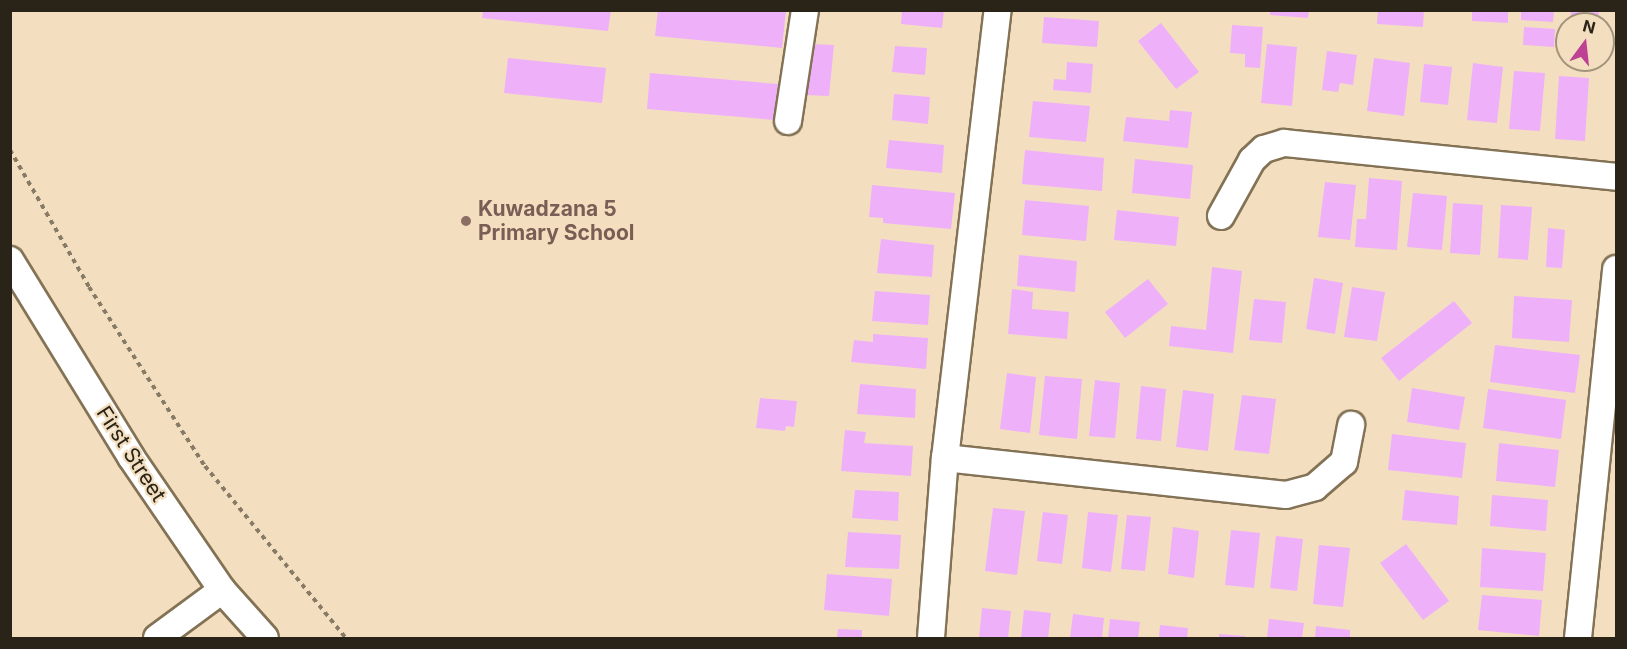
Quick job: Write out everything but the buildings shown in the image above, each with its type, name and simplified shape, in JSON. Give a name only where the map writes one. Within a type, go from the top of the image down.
[{"type":"street","points":[[788,121],[805,10]]},
{"type":"street","points":[[931,639],[945,458],[998,10]]},
{"type":"street","points":[[1221,216],[1252,160],[1264,149],[1284,143],[1617,177]]},
{"type":"street","name":"First Street","points":[[10,260],[131,457],[222,590],[265,639]]},
{"type":"street","points":[[1578,639],[1617,269]]},
{"type":"street","points":[[945,458],[1286,495],[1315,487],[1344,462],[1351,425]]},
{"type":"street","points":[[157,639],[222,590]]},
{"type":"path","points":[[10,150],[89,287],[205,466],[346,639]]},
{"type":"place","name":"Kuwadzana 5 Primary School","points":[[466,221]]}]
